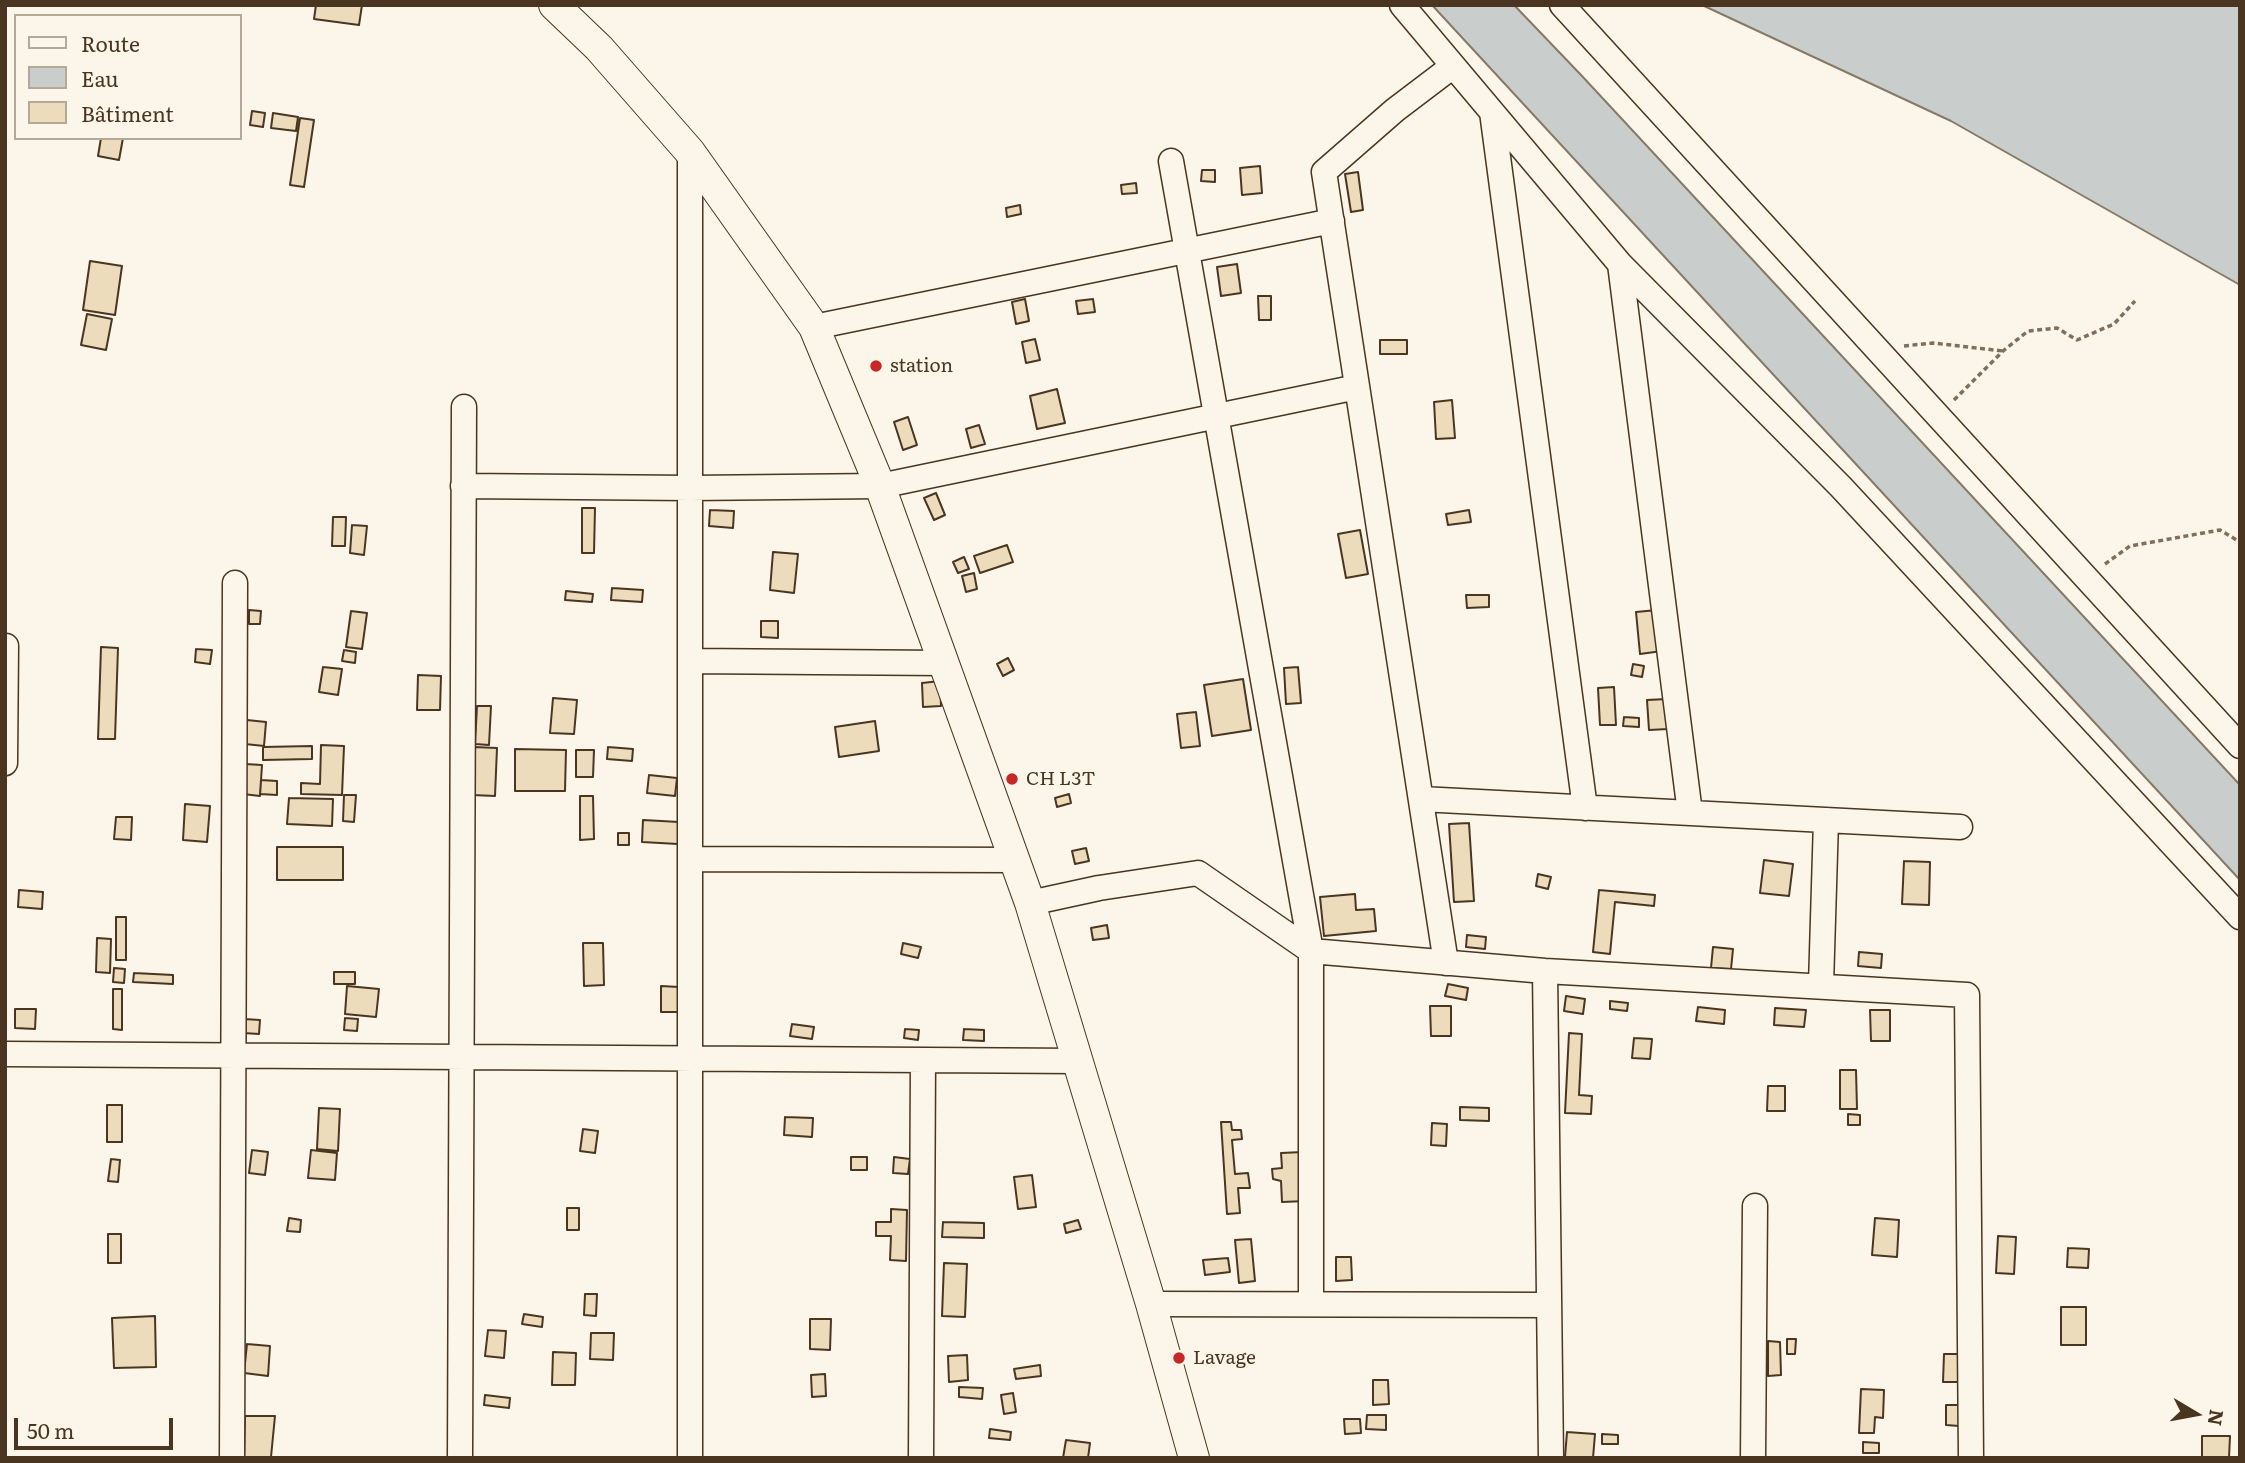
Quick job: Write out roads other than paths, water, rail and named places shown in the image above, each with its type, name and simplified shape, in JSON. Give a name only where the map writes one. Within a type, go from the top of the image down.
[{"type":"main road","points":[[554,5],[599,48],[690,152],[814,327],[880,486],[1030,903],[1151,1304],[1194,1458]]},
{"type":"street","points":[[1402,5],[1620,264],[1841,487],[2240,917]]},
{"type":"street","points":[[1562,5],[2240,746]]},
{"type":"street","points":[[1446,963],[1324,172],[1395,110],[1453,66]]},
{"type":"street","points":[[1492,112],[1585,807]]},
{"type":"street","points":[[690,152],[690,1458]]},
{"type":"street","points":[[1171,161],[1311,951],[1311,1304]]},
{"type":"street","points":[[814,327],[1332,221]]},
{"type":"street","points":[[1620,264],[1690,813]]},
{"type":"street","points":[[463,486],[880,486],[1357,387]]},
{"type":"street","points":[[460,1458],[464,407]]},
{"type":"street","points":[[232,1458],[235,583]]},
{"type":"street","points":[[5,763],[6,646]]},
{"type":"street","points":[[690,661],[944,663]]},
{"type":"street","points":[[1421,799],[1960,827]]},
{"type":"street","points":[[1821,985],[1826,820]]},
{"type":"street","points":[[690,859],[1014,860]]},
{"type":"street","points":[[1030,903],[1099,888],[1198,873],[1311,951],[1545,971],[1967,995],[1971,1458]]},
{"type":"street","points":[[1545,971],[1551,1458]]},
{"type":"street","points":[[5,1054],[1079,1061]]},
{"type":"street","points":[[921,1458],[923,1060]]},
{"type":"street","points":[[1753,1458],[1755,1206]]},
{"type":"street","points":[[1151,1304],[1549,1305]]},
{"type":"water","points":[[1432,5],[1514,5],[2240,785],[2240,880]]},
{"type":"water","points":[[1702,5],[2240,5],[2240,285],[1951,121]]},
{"type":"place","name":"station","points":[[876,366]]},
{"type":"place","name":"CH L3T","points":[[1012,779]]},
{"type":"place","name":"Lavage","points":[[1179,1358]]}]
